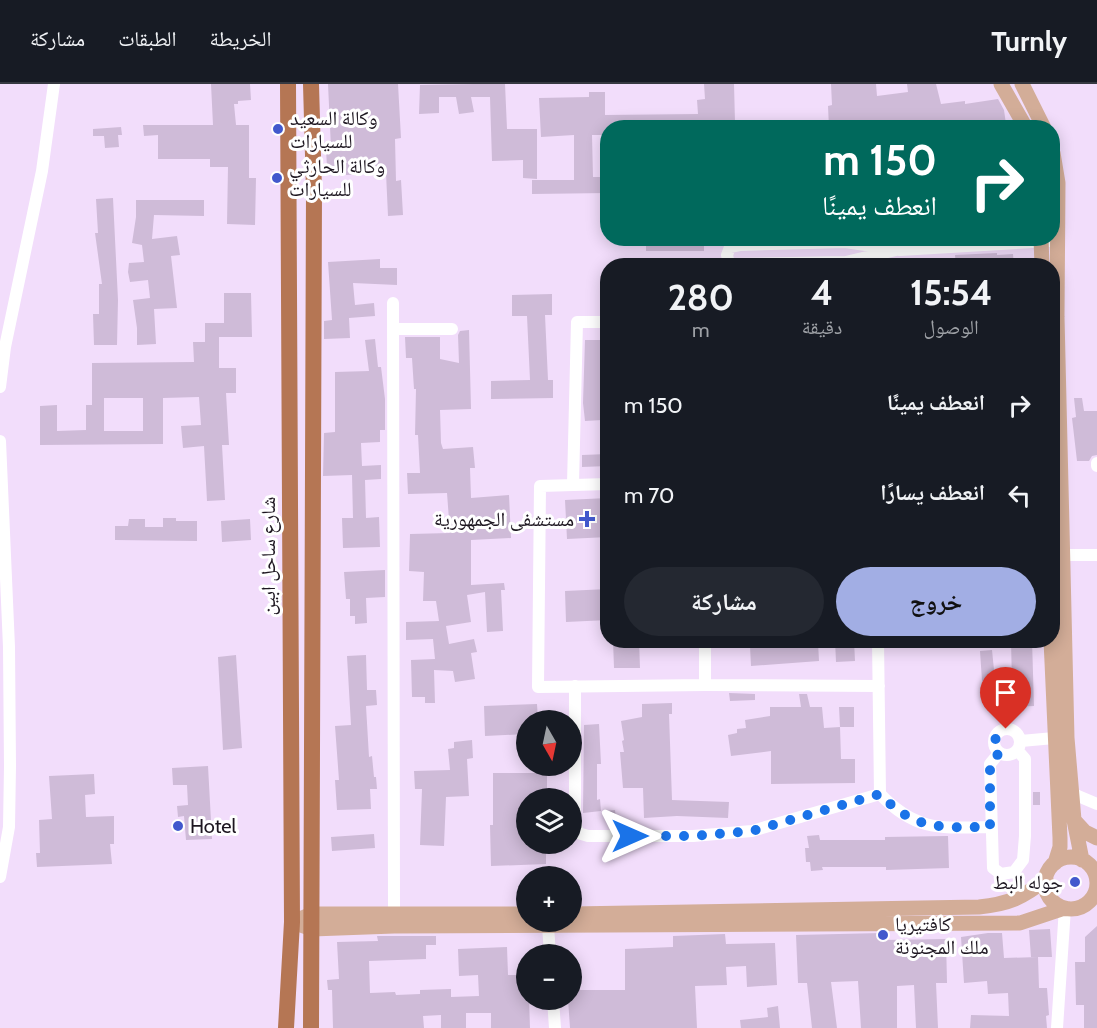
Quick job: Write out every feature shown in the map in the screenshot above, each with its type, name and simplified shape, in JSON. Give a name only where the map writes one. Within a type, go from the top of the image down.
[{"type":"highway","name":"شارع ساحل ابين","points":[[286,1028],[292,922],[288,84]]},
{"type":"highway","points":[[310,1028],[314,191],[311,84]]},
{"type":"main road","points":[[1001,84],[1021,120]]},
{"type":"main road","points":[[1022,84],[1040,120]]},
{"type":"main road","points":[[582,923],[1020,923],[1065,908],[1080,907],[1087,903],[1096,890],[1096,875],[1074,820],[1067,738],[1060,596]]},
{"type":"main road","points":[[1051,648],[1060,848],[1055,863],[1047,873],[1045,885],[1050,897],[1059,906],[1065,908]]},
{"type":"main road","points":[[1074,820],[1085,832],[1097,838]]},
{"type":"main road","points":[[1055,863],[1068,857],[1089,861]]},
{"type":"main road","points":[[582,914],[979,907],[1017,900],[1046,879]]},
{"type":"main road","points":[[394,920],[516,914]]},
{"type":"main road","points":[[292,922],[394,920],[516,922]]},
{"type":"street","points":[[0,387],[5,347],[42,171],[54,84]]},
{"type":"street","points":[[728,258],[730,247],[735,246]]},
{"type":"street","points":[[870,246],[896,250]]},
{"type":"street","points":[[863,258],[896,250],[956,246]]},
{"type":"street","points":[[393,303],[394,920]]},
{"type":"street","points":[[573,484],[577,322],[600,322]]},
{"type":"street","points":[[394,329],[452,329]]},
{"type":"street","points":[[0,441],[9,647],[10,766],[9,827],[0,877]]},
{"type":"street","points":[[600,484],[540,486],[538,687],[879,686]]},
{"type":"street","points":[[1060,555],[1097,555]]},
{"type":"street","points":[[705,648],[705,685]]},
{"type":"street","points":[[878,648],[880,794],[893,807],[928,826],[990,827]]},
{"type":"street","points":[[575,686],[575,822],[578,833],[588,836],[693,836],[752,831],[880,794]]},
{"type":"street","points":[[999,753],[990,764],[990,827],[993,868],[1001,874],[1014,872],[1023,860],[1025,759],[1019,746],[1016,732],[1006,729],[997,734],[994,744],[999,753],[1008,756],[1019,746],[1054,738]]},
{"type":"street","points":[[1071,793],[1097,804]]},
{"type":"street","points":[[1057,1028],[1065,908]]},
{"type":"street","points":[[554,1010],[555,1028]]},
{"type":"building","points":[[211,84],[250,84],[251,100],[238,101],[238,104],[234,104],[236,125],[249,125],[249,178],[256,178],[255,225],[227,224],[228,167],[210,167],[210,159],[158,159],[158,135],[144,136],[143,125],[213,125]]},
{"type":"building","points":[[328,84],[398,84],[401,138],[395,139],[396,181],[401,180],[403,215],[388,216],[386,173],[346,175],[346,166],[327,167],[326,149],[331,148]]},
{"type":"building","points":[[505,84],[507,129],[537,129],[537,179],[523,178],[523,160],[492,161],[490,97],[471,97],[474,112],[459,114],[456,97],[439,97],[439,113],[419,114],[420,85]]},
{"type":"building","points":[[704,84],[734,84],[735,120],[600,120],[600,135],[592,135],[593,177],[600,177],[600,193],[532,194],[532,180],[574,180],[574,135],[541,137],[539,98],[589,97],[589,92],[605,92],[605,115],[698,114],[697,100],[705,99]]},
{"type":"building","points":[[831,84],[876,84],[877,96],[908,92],[907,84],[936,84],[941,104],[965,101],[965,104],[998,99],[1004,110],[1005,120],[829,120],[828,106],[832,105]]},
{"type":"building","points":[[121,127],[122,135],[118,135],[119,147],[105,148],[104,136],[93,136],[93,129]]},
{"type":"building","points":[[113,198],[118,300],[117,345],[94,345],[93,314],[99,314],[99,284],[102,284],[95,233],[98,233],[96,199]]},
{"type":"building","points":[[136,200],[204,200],[204,216],[154,215],[152,239],[177,236],[180,255],[171,256],[177,308],[154,309],[156,344],[137,345],[133,300],[150,298],[148,280],[130,282],[128,272],[129,263],[144,262],[142,245],[132,243]]},
{"type":"building","points":[[646,246],[704,246],[704,251],[646,251]]},
{"type":"building","points":[[997,253],[997,255],[1013,254],[1013,258],[955,258],[955,255]]},
{"type":"building","points":[[380,259],[380,268],[397,268],[397,285],[353,283],[355,305],[374,303],[375,316],[349,318],[350,338],[324,339],[324,321],[332,320],[328,262]]},
{"type":"building","points":[[224,293],[251,293],[252,337],[219,337],[219,368],[236,368],[236,393],[226,393],[229,445],[222,445],[225,500],[207,501],[204,446],[183,448],[181,426],[201,425],[199,397],[163,398],[163,444],[40,445],[40,406],[57,405],[57,431],[86,430],[86,405],[92,405],[92,363],[194,362],[193,342],[205,342],[205,323],[224,323]],"holes":[[[104,398],[143,398],[143,431],[104,431]]]},
{"type":"building","points":[[552,294],[552,315],[545,315],[548,380],[553,380],[553,398],[491,399],[491,381],[530,380],[527,316],[512,316],[512,295]]},
{"type":"building","points":[[469,330],[471,409],[440,410],[441,443],[443,449],[473,447],[475,468],[470,468],[471,498],[509,495],[511,538],[471,540],[471,585],[504,583],[505,590],[501,590],[503,631],[487,632],[485,592],[467,595],[471,622],[446,626],[449,644],[474,639],[477,652],[471,653],[475,679],[455,682],[453,671],[434,670],[435,703],[425,703],[425,697],[412,697],[411,660],[435,659],[433,639],[406,640],[406,622],[439,621],[436,601],[423,601],[424,572],[409,571],[410,534],[450,533],[447,493],[408,494],[407,473],[420,473],[418,435],[415,435],[416,389],[414,389],[412,358],[406,358],[405,337],[440,337],[440,359],[459,363],[458,335],[460,331]]},
{"type":"building","points":[[375,339],[385,399],[385,430],[380,430],[380,442],[361,443],[362,466],[381,465],[381,479],[365,480],[366,518],[379,517],[380,547],[343,548],[342,518],[353,518],[352,475],[323,476],[324,433],[335,432],[335,372],[369,371],[365,340]]},
{"type":"building","points":[[585,340],[600,340],[600,420],[585,421],[583,403]]},
{"type":"building","points":[[1074,398],[1082,398],[1084,411],[1097,411],[1097,455],[1092,456],[1089,461],[1077,461],[1072,418],[1076,417]]},
{"type":"building","points":[[600,454],[600,466],[582,467],[582,455]]},
{"type":"building","name":"مستشفى الجمهورية","points":[[600,498],[600,537],[567,539],[565,500]]},
{"type":"building","points":[[163,518],[176,518],[176,521],[197,521],[197,541],[115,540],[115,526],[128,526],[129,519],[145,519],[145,527],[163,527]]},
{"type":"building","points":[[250,519],[251,540],[222,542],[221,521]]},
{"type":"building","points":[[385,570],[385,597],[366,598],[367,623],[355,624],[355,616],[350,616],[350,599],[346,599],[344,572]]},
{"type":"building","points":[[600,589],[600,620],[566,622],[565,591]]},
{"type":"building","points":[[613,648],[639,648],[640,668],[614,668]]},
{"type":"building","points":[[750,648],[818,648],[819,661],[751,666]]},
{"type":"building","points":[[835,648],[854,648],[855,661],[836,662]]},
{"type":"building","points":[[1011,648],[1032,648],[1034,706],[1013,707],[1013,702],[992,704],[990,687],[1012,685]]},
{"type":"building","points":[[992,650],[995,680],[982,681],[980,651]]},
{"type":"building","points":[[236,655],[242,748],[223,750],[218,657]]},
{"type":"building","points":[[366,655],[367,690],[376,690],[377,705],[366,706],[369,757],[372,756],[377,789],[370,789],[371,809],[337,810],[335,780],[339,780],[335,726],[351,725],[347,656]]},
{"type":"building","points":[[729,693],[755,694],[755,700],[730,701]]},
{"type":"building","points":[[799,694],[807,694],[810,707],[822,707],[824,728],[840,727],[841,759],[855,759],[855,783],[771,784],[771,751],[731,756],[728,735],[737,733],[737,729],[746,728],[745,720],[770,716],[770,707],[801,707]]},
{"type":"building","points":[[672,703],[672,714],[669,714],[672,800],[729,802],[728,818],[677,816],[644,818],[643,788],[623,788],[620,752],[624,752],[622,741],[624,740],[621,721],[642,717],[642,704]]},
{"type":"building","points":[[537,704],[537,710],[516,710],[516,734],[485,736],[484,706]]},
{"type":"building","points":[[839,707],[854,707],[854,727],[840,727]]},
{"type":"building","points":[[599,724],[601,764],[597,764],[597,800],[600,799],[601,811],[583,813],[584,725]]},
{"type":"building","points":[[472,740],[473,758],[467,759],[469,796],[446,797],[444,846],[420,845],[422,789],[415,789],[414,771],[450,770],[448,749],[454,748],[454,742]]},
{"type":"building","points":[[208,766],[212,839],[186,840],[184,816],[178,817],[177,806],[188,805],[187,785],[173,785],[172,768]]},
{"type":"building","points":[[493,773],[547,776],[547,788],[516,788],[516,854],[546,854],[546,864],[491,866],[490,825],[493,825]]},
{"type":"building","points":[[94,774],[95,794],[85,795],[86,817],[114,816],[114,844],[110,844],[112,864],[37,867],[36,853],[40,853],[39,820],[52,819],[49,776]]},
{"type":"building","points":[[1033,792],[1040,792],[1040,805],[1033,805]]},
{"type":"building","points":[[615,810],[616,819],[607,821],[606,811]]},
{"type":"building","points":[[374,834],[375,848],[332,851],[331,837]]},
{"type":"building","points":[[819,835],[820,840],[885,840],[885,837],[948,836],[949,868],[886,870],[886,867],[822,867],[823,870],[811,871],[810,862],[806,862],[805,848],[809,848],[807,836]]},
{"type":"building","points":[[1097,926],[1097,1028],[1084,1028],[1084,1005],[1076,1005],[1075,962],[1085,962],[1085,937]]},
{"type":"building","points":[[1050,929],[1052,957],[1031,957],[1029,930]]},
{"type":"building","points":[[882,933],[882,940],[946,939],[947,983],[936,983],[938,1028],[916,1028],[914,985],[897,986],[897,1028],[861,1028],[858,981],[831,982],[837,1028],[812,1028],[807,983],[798,983],[796,935]]},
{"type":"building","points":[[1002,933],[1004,958],[1038,957],[1039,988],[1047,988],[1049,1015],[1046,1016],[1047,1028],[970,1028],[971,1015],[1009,1016],[1008,993],[988,994],[987,981],[964,983],[961,937]]},
{"type":"building","points":[[725,934],[726,944],[775,943],[777,985],[747,987],[746,966],[726,967],[727,985],[695,986],[697,1028],[570,1028],[569,1010],[582,1010],[582,990],[625,990],[625,949],[673,947],[673,936]]},
{"type":"building","points":[[377,936],[436,936],[436,945],[426,945],[426,959],[369,961],[370,993],[395,992],[396,995],[420,994],[420,990],[451,989],[451,997],[479,996],[478,975],[459,976],[458,949],[507,947],[508,975],[516,975],[516,1010],[529,1010],[530,1028],[491,1028],[491,1013],[466,1013],[466,1028],[441,1028],[441,1015],[423,1016],[424,1028],[333,1028],[332,990],[328,990],[327,980],[339,979],[337,942],[378,941]]},
{"type":"building","points":[[778,1006],[780,1028],[741,1028],[740,1020],[768,1017],[767,1008]]},
{"type":"place","name":"وكالة السعيد للسيارات","points":[[278,129]]},
{"type":"place","name":"وكالة الحارثي للسيارات","points":[[277,178]]},
{"type":"place","name":"مستشفى الجمهورية","points":[[587,519]]},
{"type":"place","name":"Hotel","points":[[178,826]]},
{"type":"place","name":"جوله البط","points":[[1075,882]]},
{"type":"place","name":"كافتيريا ملك المجنونة","points":[[883,935]]},
{"type":"route","points":[[630,836],[693,836],[752,831],[880,794],[893,807],[928,826],[990,827],[990,764],[999,753],[994,744],[997,734],[1006,729]]}]
